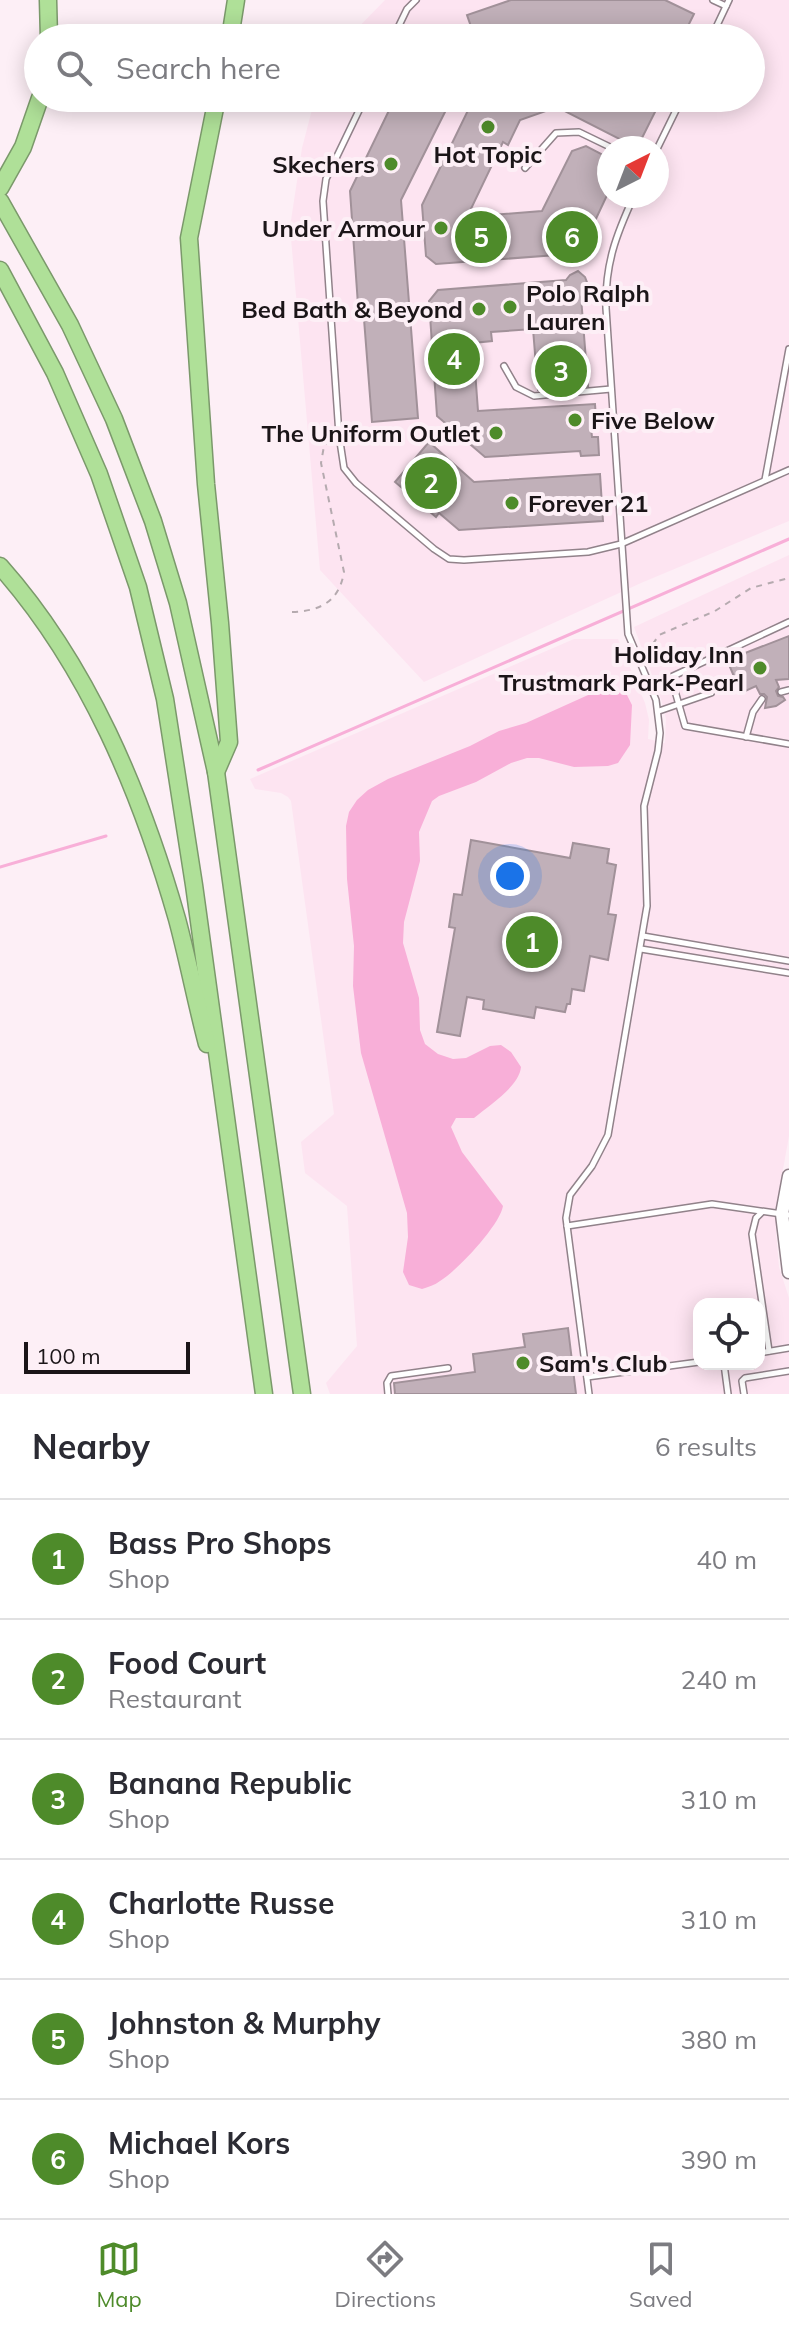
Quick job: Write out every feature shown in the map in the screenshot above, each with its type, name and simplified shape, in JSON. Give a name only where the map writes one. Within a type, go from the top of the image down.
[{"type":"highway","points":[[48,0],[49,24]]},
{"type":"highway","points":[[232,24],[236,0]]},
{"type":"highway","points":[[0,188],[23,147],[35,112]]},
{"type":"highway","points":[[214,112],[189,238],[206,484],[229,742],[216,772]]},
{"type":"highway","points":[[0,201],[70,325],[114,419],[153,521],[178,603],[216,772],[302,1394]]},
{"type":"highway","points":[[0,270],[55,373],[99,474],[138,587],[165,699],[194,885],[264,1394]]},
{"type":"highway","points":[[0,566],[41,617],[67,656],[93,703],[132,789],[177,920],[225,1109]]},
{"type":"street","points":[[789,1176],[786,1214],[789,1272]]},
{"type":"lane","points":[[400,24],[407,9],[416,0]]},
{"type":"lane","points":[[713,0],[727,3],[717,24]]},
{"type":"lane","points":[[358,112],[326,179],[323,201],[344,468],[356,483],[434,549],[449,559],[464,560],[588,552],[621,544],[789,470]]},
{"type":"lane","points":[[663,136],[675,112]]},
{"type":"lane","points":[[525,168],[556,133],[579,132],[597,141]]},
{"type":"lane","points":[[589,1394],[567,1226],[570,1195],[592,1166],[608,1135],[647,906],[644,806],[660,733],[659,711],[628,634],[606,323],[606,276],[616,234],[628,208]]},
{"type":"lane","points":[[765,480],[789,349]]},
{"type":"lane","points":[[504,366],[516,387],[534,396],[611,389]]},
{"type":"lane","points":[[789,622],[671,677],[685,726],[789,744]]},
{"type":"lane","points":[[781,692],[789,690]]},
{"type":"lane","points":[[659,711],[711,693]]},
{"type":"lane","points":[[746,737],[753,712],[762,699]]},
{"type":"lane","points":[[643,936],[789,961]]},
{"type":"lane","points":[[641,949],[789,973]]},
{"type":"lane","points":[[567,1226],[712,1204],[786,1214]]},
{"type":"lane","points":[[762,1211],[756,1218],[752,1234],[769,1351]]},
{"type":"lane","points":[[765,1352],[789,1348]]},
{"type":"lane","points":[[587,1377],[693,1363]]},
{"type":"lane","points":[[388,1394],[387,1383],[391,1376],[448,1368]]},
{"type":"lane","points":[[725,1370],[728,1394]]},
{"type":"lane","points":[[744,1394],[742,1381],[745,1378],[789,1371]]},
{"type":"path","points":[[292,612],[320,608],[343,582],[344,572],[321,463],[324,446],[339,435]]},
{"type":"path","points":[[639,660],[659,635],[715,611],[751,588],[789,578]]},
{"type":"shaded area","points":[[385,0],[789,0],[789,521],[641,583],[424,682],[320,570],[290,227],[302,148],[311,112],[765,112],[765,24],[362,24]]},
{"type":"shaded area","points":[[789,555],[789,1136],[778,1197],[776,1231],[779,1267],[789,1298],[789,1394],[330,1394],[326,1383],[357,1346],[347,1206],[305,1173],[301,1142],[334,1114],[291,801],[281,793],[255,789],[250,779],[574,639],[618,639],[645,703],[649,720],[648,739],[665,743],[666,719],[634,627]]},
{"type":"shaded area","points":[[613,687],[627,695],[632,705],[630,745],[618,763],[574,767],[527,758],[511,763],[432,801],[419,832],[420,861],[404,922],[403,943],[419,998],[420,1030],[425,1044],[438,1054],[453,1059],[466,1058],[490,1046],[501,1045],[511,1052],[521,1067],[515,1082],[502,1095],[474,1118],[456,1118],[451,1127],[462,1152],[503,1206],[500,1214],[477,1247],[447,1276],[422,1289],[409,1285],[403,1272],[408,1237],[407,1213],[361,1053],[353,986],[354,946],[347,879],[346,826],[349,812],[368,790],[388,779],[499,731]]},
{"type":"building","points":[[511,0],[665,0],[694,14],[689,24],[470,24],[467,15]]},
{"type":"building","points":[[388,112],[445,112],[401,200],[418,418],[372,422],[364,319],[359,319],[350,191]]},
{"type":"building","points":[[467,112],[543,112],[520,120],[508,145],[503,142],[467,217],[542,211],[572,151],[586,146],[597,152],[597,208],[601,208],[586,240],[592,246],[593,254],[587,260],[579,261],[570,254],[436,264],[426,256],[422,205]]},
{"type":"building","points":[[567,112],[655,112],[643,136],[614,136]]},
{"type":"building","points":[[578,271],[588,285],[581,297],[588,386],[538,390],[533,329],[491,332],[492,341],[473,343],[478,411],[595,404],[596,419],[590,419],[592,437],[598,437],[599,455],[581,456],[580,451],[485,457],[437,416],[429,301],[438,290],[566,280]]},
{"type":"building","points":[[429,442],[474,482],[600,474],[603,521],[459,530],[439,513],[436,517],[395,482]]},
{"type":"building","name":"Holiday Inn Trustmark Park-Pearl","points":[[789,636],[789,679],[776,680],[778,696],[785,700],[765,708],[767,697],[760,694],[756,686],[741,693],[727,660]]},
{"type":"building","points":[[471,840],[570,858],[573,843],[609,849],[607,863],[616,865],[608,914],[616,915],[608,960],[590,956],[584,991],[572,989],[570,1004],[567,1004],[565,1012],[536,1007],[534,1018],[483,1009],[484,1000],[467,997],[460,1036],[437,1032],[455,928],[449,927],[454,894],[462,895]]},
{"type":"building","name":"Sam's Club","points":[[568,1328],[576,1394],[395,1394],[394,1383],[475,1372],[473,1354],[525,1347],[523,1334]]},
{"type":"waterway","points":[[258,770],[789,539]]},
{"type":"waterway","points":[[0,867],[106,836]]},
{"type":"place","name":"Hot Topic","points":[[488,127]]},
{"type":"place","name":"Skechers","points":[[391,164]]},
{"type":"place","name":"Under Armour","points":[[441,228]]},
{"type":"place","name":"Johnston & Murphy","points":[[481,237]]},
{"type":"place","name":"Michael Kors","points":[[572,237]]},
{"type":"place","name":"Polo Ralph Lauren","points":[[510,307]]},
{"type":"place","name":"Bed Bath & Beyond","points":[[479,309]]},
{"type":"place","name":"Charlotte Russe","points":[[454,359]]},
{"type":"place","name":"Banana Republic","points":[[561,371]]},
{"type":"place","name":"Five Below","points":[[575,420]]},
{"type":"place","name":"The Uniform Outlet","points":[[496,433]]},
{"type":"place","name":"Food Court","points":[[431,483]]},
{"type":"place","name":"Forever 21","points":[[512,503]]},
{"type":"place","name":"Holiday Inn Trustmark Park-Pearl","points":[[760,668]]},
{"type":"place","name":"Bass Pro Shops","points":[[532,942]]},
{"type":"place","name":"Sam's Club","points":[[523,1363]]}]
